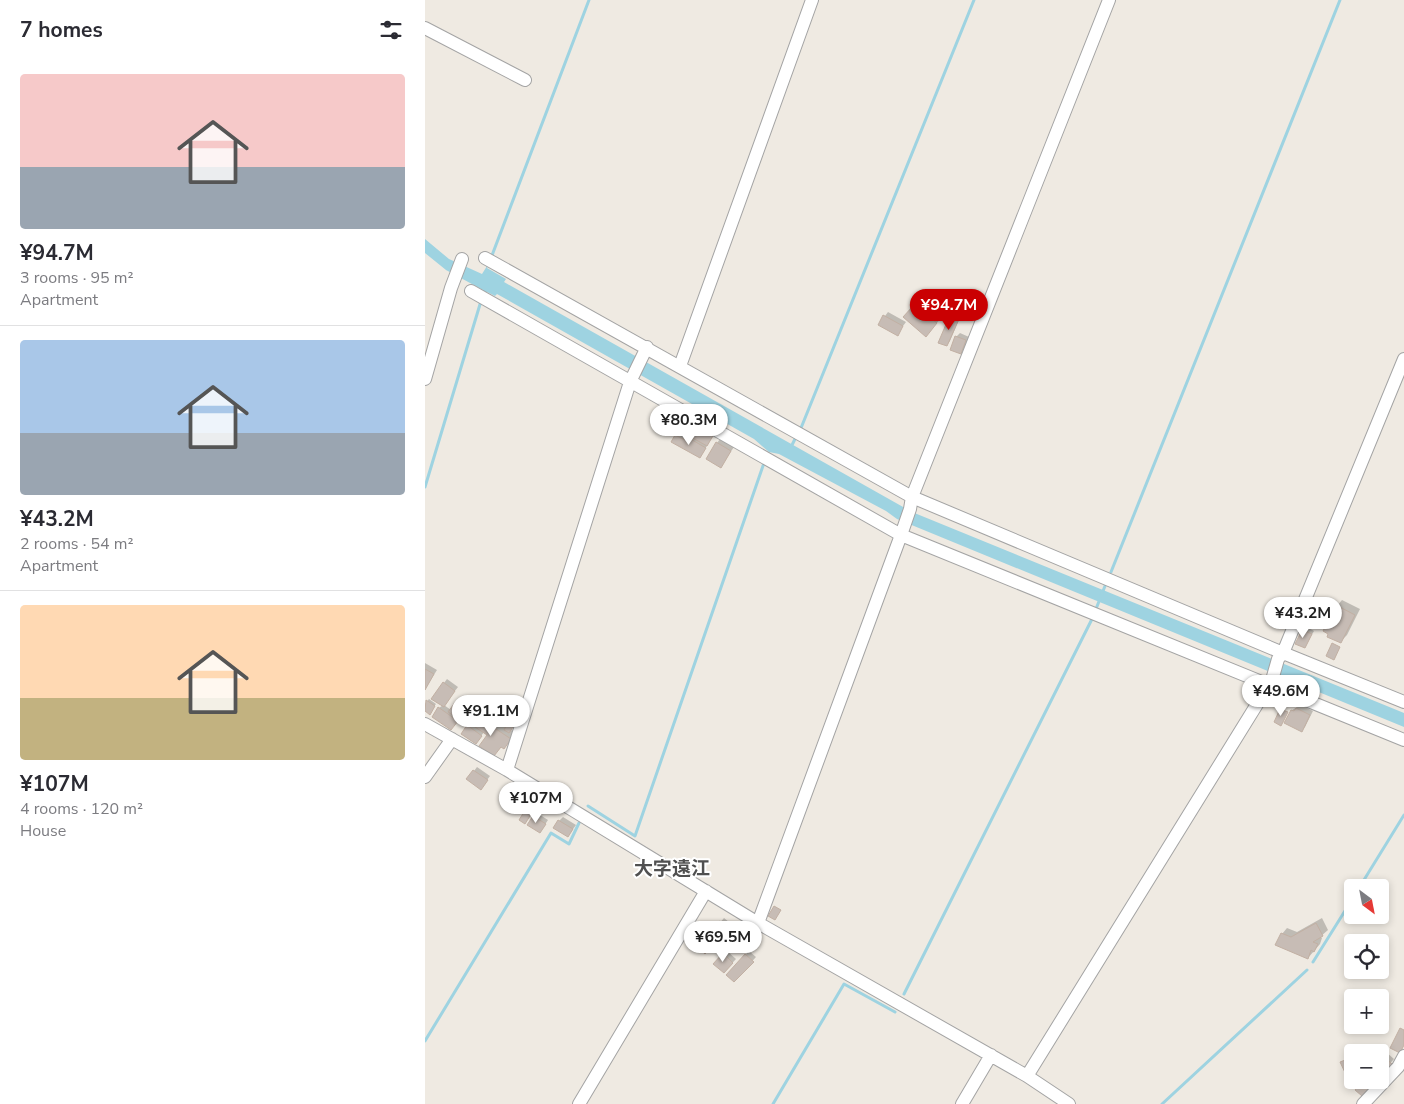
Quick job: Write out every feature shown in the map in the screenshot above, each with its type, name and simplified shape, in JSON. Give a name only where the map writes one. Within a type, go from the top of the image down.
[{"type":"street","points":[[680,366],[812,0]]},
{"type":"street","points":[[758,923],[911,503],[1109,0]]},
{"type":"street","points":[[425,28],[525,80]]},
{"type":"street","points":[[425,379],[462,259]]},
{"type":"street","points":[[489,260],[645,351],[680,366],[911,503],[1280,656],[1404,702]]},
{"type":"street","points":[[479,295],[632,378],[902,532],[1404,740]]},
{"type":"street","points":[[507,770],[632,378],[645,351]]},
{"type":"street","points":[[1027,1076],[1270,683],[1404,359]]},
{"type":"street","points":[[425,724],[507,770],[758,923],[1027,1076],[1069,1104]]},
{"type":"street","points":[[425,777],[453,739]]},
{"type":"street","points":[[579,1104],[706,891]]},
{"type":"street","points":[[962,1104],[991,1055]]},
{"type":"street","points":[[1363,1104],[1398,1067],[1404,1056]]},
{"type":"water","points":[[425,239],[449,259],[482,274],[491,254],[494,254],[487,268],[506,279],[504,282],[912,512],[1404,713],[1404,727],[897,519],[886,511],[779,454],[769,452],[754,439],[497,294],[495,296],[487,292],[482,302],[479,301],[483,290],[446,270],[425,253]]},
{"type":"building","points":[[922,296],[930,303],[928,306],[937,314],[933,320],[937,323],[926,337],[903,317]]},
{"type":"building","points":[[883,315],[903,326],[898,336],[878,325]]},
{"type":"building","points":[[950,315],[959,319],[947,346],[938,343]]},
{"type":"building","points":[[955,336],[966,340],[961,354],[950,350]]},
{"type":"building","points":[[689,420],[714,434],[707,446],[682,432]]},
{"type":"building","points":[[675,435],[685,440],[687,437],[706,448],[700,458],[671,442]]},
{"type":"building","points":[[716,442],[731,451],[721,468],[706,459]]},
{"type":"building","points":[[1336,605],[1355,615],[1341,643],[1327,637],[1328,634],[1323,631]]},
{"type":"building","points":[[1302,630],[1312,634],[1305,648],[1295,644]]},
{"type":"building","points":[[1332,643],[1340,647],[1334,660],[1326,656]]},
{"type":"building","points":[[425,669],[434,674],[425,690]]},
{"type":"building","points":[[443,682],[455,691],[444,707],[431,699]]},
{"type":"building","points":[[481,696],[488,701],[481,712],[474,707]]},
{"type":"building","points":[[426,700],[435,706],[430,715],[425,711]]},
{"type":"building","points":[[456,701],[461,705],[457,718],[448,712]]},
{"type":"building","points":[[438,707],[458,721],[451,730],[432,717]]},
{"type":"building","points":[[1296,708],[1310,715],[1302,732],[1284,723],[1291,710],[1294,711]]},
{"type":"building","points":[[1280,709],[1288,712],[1281,726],[1274,722]]},
{"type":"building","points":[[478,717],[511,739],[504,749],[501,747],[494,756],[479,746],[487,735],[472,725]]},
{"type":"building","points":[[511,717],[517,721],[509,733],[504,730]]},
{"type":"building","points":[[467,725],[482,736],[476,744],[461,734]]},
{"type":"building","points":[[473,770],[488,780],[481,790],[466,779]]},
{"type":"building","points":[[527,807],[533,811],[525,824],[519,820]]},
{"type":"building","points":[[533,816],[546,824],[540,833],[527,825]]},
{"type":"building","points":[[558,820],[573,829],[568,837],[553,828]]},
{"type":"building","points":[[774,906],[781,910],[775,920],[768,916]]},
{"type":"building","points":[[719,921],[736,934],[733,939],[739,944],[732,952],[725,947],[723,950],[707,937]]},
{"type":"building","points":[[1316,923],[1323,936],[1313,942],[1318,944],[1314,952],[1311,950],[1308,959],[1275,945],[1281,933],[1291,937]]},
{"type":"building","points":[[700,938],[711,948],[705,954],[694,944]]},
{"type":"building","points":[[723,953],[733,963],[724,973],[713,964]]},
{"type":"building","points":[[745,954],[754,962],[734,982],[726,975]]},
{"type":"building","points":[[1400,1028],[1404,1030],[1404,1045],[1400,1053],[1390,1048]]},
{"type":"building","points":[[1344,1060],[1344,1070],[1340,1062]]},
{"type":"building","points":[[1356,1089],[1368,1089],[1362,1096]]},
{"type":"waterway","points":[[491,258],[589,0]]},
{"type":"waterway","points":[[801,428],[974,0]]},
{"type":"waterway","points":[[1111,572],[1340,0]]},
{"type":"waterway","points":[[425,487],[481,301]]},
{"type":"waterway","points":[[791,447],[796,437]]},
{"type":"waterway","points":[[588,806],[635,836],[764,463]]},
{"type":"waterway","points":[[1096,609],[1105,586]]},
{"type":"waterway","points":[[904,994],[1092,619]]},
{"type":"waterway","points":[[1365,879],[1404,815]]},
{"type":"waterway","points":[[425,1041],[551,833],[569,844],[579,823]]},
{"type":"waterway","points":[[1313,962],[1344,912]]},
{"type":"waterway","points":[[1162,1104],[1307,970]]},
{"type":"waterway","points":[[773,1104],[844,984],[895,1012]]},
{"type":"district","name":"大字遠江","points":[[672,868]]}]
